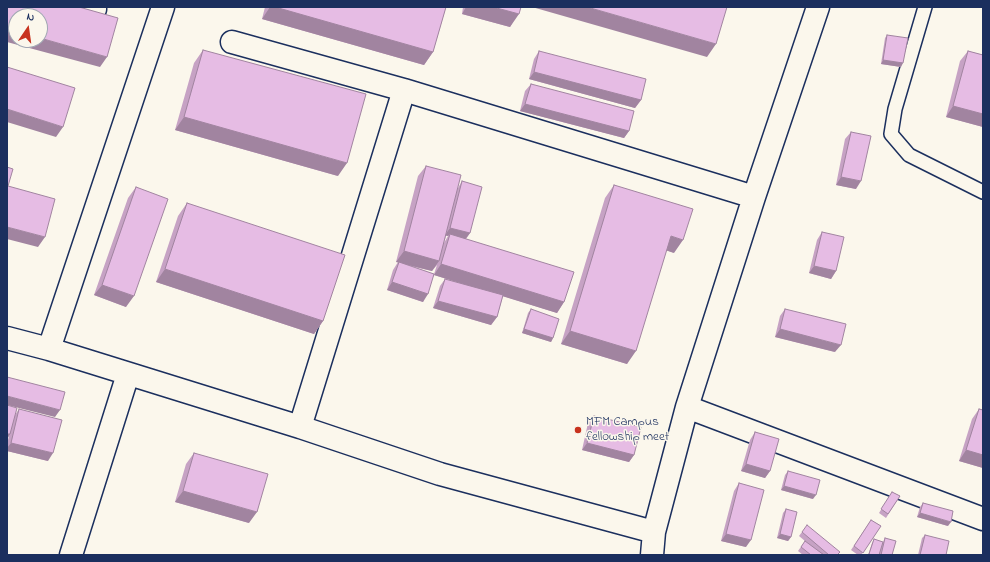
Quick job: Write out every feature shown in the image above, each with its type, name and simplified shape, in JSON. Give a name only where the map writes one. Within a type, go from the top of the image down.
[{"type":"street","points":[[49,349],[162,7]]},
{"type":"street","points":[[652,555],[654,532],[687,407],[754,197],[818,7]]},
{"type":"street","points":[[232,42],[404,90],[754,197]]},
{"type":"street","points":[[300,427],[404,90]]},
{"type":"street","points":[[7,338],[49,349],[300,427],[440,474],[654,532]]},
{"type":"street","points":[[71,555],[128,374]]},
{"type":"street","points":[[687,407],[983,519]]},
{"type":"lane","points":[[925,7],[895,109],[891,134],[909,155],[983,192]]},
{"type":"building","points":[[7,7],[79,7],[118,18],[107,57],[48,40],[48,8],[8,8],[7,29]]},
{"type":"building","points":[[275,7],[446,7],[433,52]]},
{"type":"building","points":[[493,7],[521,7],[519,14]]},
{"type":"building","points":[[587,7],[727,7],[716,44]]},
{"type":"building","points":[[887,35],[908,38],[903,63],[883,60]]},
{"type":"building","points":[[203,50],[366,94],[347,163],[184,117]]},
{"type":"building","points":[[539,51],[646,79],[641,100],[534,72]]},
{"type":"building","points":[[968,51],[983,55],[983,114],[953,106]]},
{"type":"building","points":[[7,67],[75,88],[63,127],[7,109]]},
{"type":"building","points":[[531,84],[634,111],[629,131],[525,104]]},
{"type":"building","points":[[851,132],[871,136],[861,181],[841,177]]},
{"type":"building","points":[[426,166],[461,175],[439,261],[404,251]]},
{"type":"building","points":[[7,167],[13,169],[8,186],[55,199],[45,237],[7,227]]},
{"type":"building","points":[[462,181],[482,187],[470,233],[450,228]]},
{"type":"building","points":[[614,185],[693,209],[683,240],[671,236],[636,351],[570,331]]},
{"type":"building","points":[[136,187],[168,199],[134,296],[102,285]]},
{"type":"building","points":[[187,203],[345,255],[323,321],[165,269]]},
{"type":"building","points":[[822,232],[844,237],[836,271],[814,266]]},
{"type":"building","points":[[450,234],[574,272],[564,302],[441,264]]},
{"type":"building","points":[[399,262],[434,274],[428,294],[392,282]]},
{"type":"building","points":[[445,279],[503,295],[497,317],[438,301]]},
{"type":"building","points":[[531,309],[559,319],[553,338],[524,329]]},
{"type":"building","points":[[785,309],[846,324],[841,345],[780,329]]},
{"type":"building","points":[[7,377],[65,392],[60,410],[7,396]]},
{"type":"building","points":[[7,405],[17,408],[10,434],[7,434]]},
{"type":"building","points":[[19,409],[62,420],[53,453],[11,443]]},
{"type":"building","points":[[979,409],[983,410],[983,455],[966,450]]},
{"type":"building","points":[[594,416],[641,427],[634,455],[587,443]]},
{"type":"building","points":[[755,432],[779,439],[770,471],[746,464]]},
{"type":"building","points":[[194,453],[268,474],[257,512],[183,491]]},
{"type":"building","points":[[788,471],[820,480],[816,495],[784,486]]},
{"type":"building","points":[[739,483],[764,490],[751,540],[726,534]]},
{"type":"building","points":[[892,492],[900,496],[888,514],[881,509]]},
{"type":"building","points":[[923,503],[953,511],[951,522],[920,513]]},
{"type":"building","points":[[786,509],[797,512],[791,537],[780,534]]},
{"type":"building","points":[[871,520],[881,526],[863,553],[854,546]]},
{"type":"building","points":[[807,525],[840,552],[837,555],[829,555],[802,532]]},
{"type":"building","points":[[925,535],[949,541],[946,555],[920,555]]},
{"type":"building","points":[[885,538],[896,541],[892,555],[881,555]]},
{"type":"building","points":[[874,539],[883,542],[879,555],[869,554]]},
{"type":"building","points":[[805,541],[824,555],[811,555],[801,547]]},
{"type":"place","name":"MFM Campus fellowship meet","points":[[578,430]]}]
